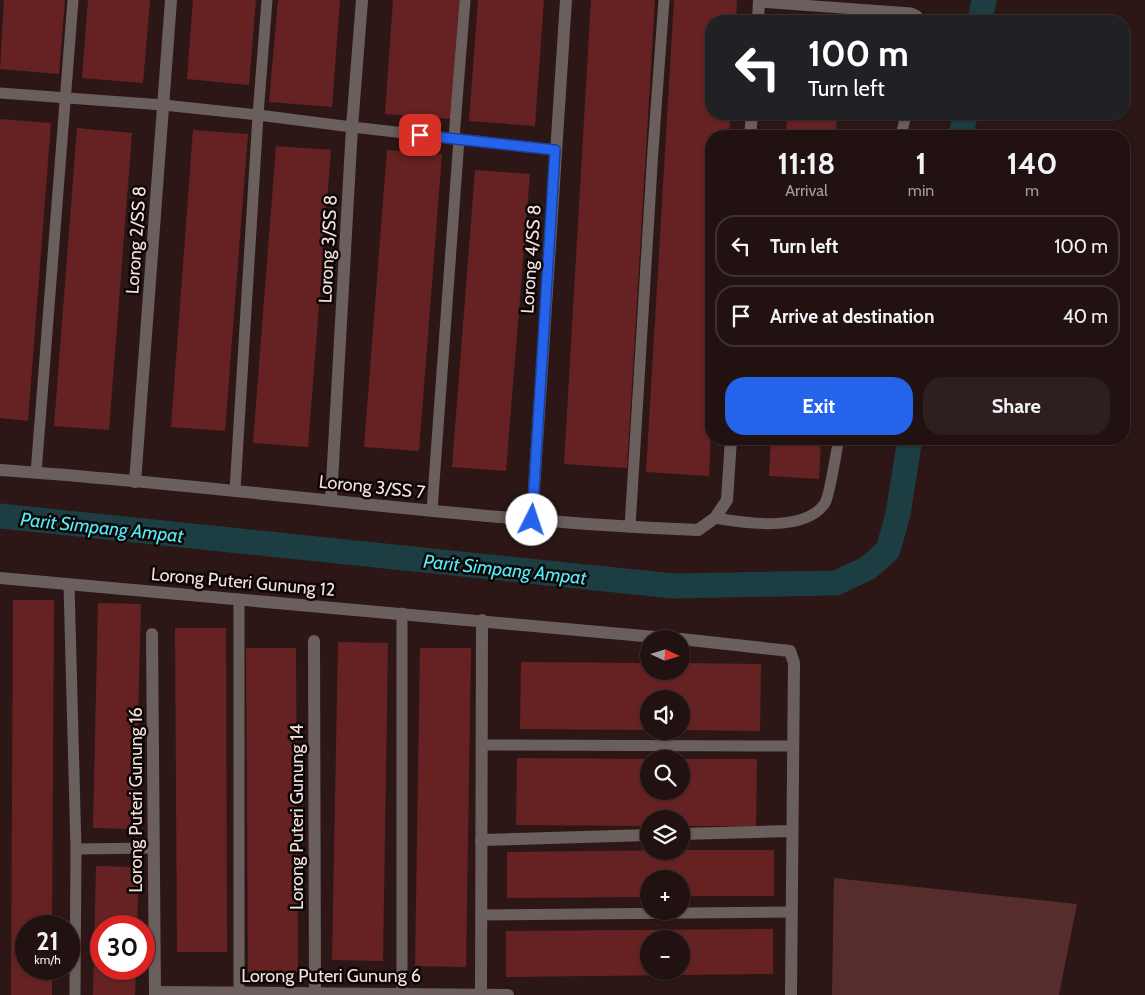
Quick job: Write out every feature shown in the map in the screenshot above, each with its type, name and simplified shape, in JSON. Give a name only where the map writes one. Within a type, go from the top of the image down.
[{"type":"street","name":"Lorong 2/SS 8","points":[[135,482],[171,0]]},
{"type":"street","name":"Lorong 3/SS 8","points":[[331,500],[352,127],[362,0]]},
{"type":"street","name":"Lorong 4/SS 8","points":[[532,520],[566,0]]},
{"type":"street","points":[[758,15],[759,1]]},
{"type":"street","name":"Lorong 3/SS 7","points":[[0,470],[235,490],[532,520],[698,530],[715,518],[727,500],[731,445]]},
{"type":"street","name":"Lorong Puteri Gunung 12","points":[[0,578],[640,635]]},
{"type":"street","points":[[481,995],[482,620]]},
{"type":"street","name":"Lorong Puteri Gunung 16","points":[[152,634],[154,994]]},
{"type":"street","name":"Lorong Puteri Gunung 14","points":[[314,640],[315,994]]},
{"type":"street","points":[[690,640],[790,651],[794,662],[791,995]]},
{"type":"street","points":[[690,834],[792,830]]},
{"type":"street","points":[[481,840],[640,835]]},
{"type":"street","name":"Lorong Puteri Gunung 6","points":[[154,994],[508,995]]},
{"type":"lane","points":[[36,473],[73,0]]},
{"type":"lane","points":[[235,490],[267,0]]},
{"type":"lane","points":[[432,510],[465,0]]},
{"type":"lane","points":[[630,527],[664,0]]},
{"type":"lane","points":[[759,1],[911,13],[915,15]]},
{"type":"lane","points":[[0,93],[163,105],[555,150]]},
{"type":"lane","points":[[715,518],[751,524],[780,524],[800,519],[818,511],[826,502],[838,445]]},
{"type":"lane","points":[[69,584],[76,849],[75,995]]},
{"type":"lane","points":[[238,993],[239,599]]},
{"type":"lane","points":[[402,613],[402,994]]},
{"type":"lane","points":[[482,744],[793,746]]},
{"type":"lane","points":[[76,849],[154,848]]},
{"type":"lane","points":[[481,915],[792,912]]},
{"type":"shaded area","points":[[834,878],[1077,904],[1059,995],[832,995]]},
{"type":"building","points":[[4,0],[65,0],[59,74],[0,69]]},
{"type":"building","points":[[88,0],[150,0],[143,83],[82,78]]},
{"type":"building","points":[[193,0],[256,0],[249,85],[187,79]]},
{"type":"building","points":[[278,0],[340,0],[332,107],[269,102]]},
{"type":"building","points":[[393,0],[459,0],[451,119],[385,114]]},
{"type":"building","points":[[478,0],[544,0],[535,126],[469,121]]},
{"type":"building","points":[[591,0],[655,0],[627,468],[564,464]]},
{"type":"building","points":[[674,0],[737,0],[736,15],[705,15],[705,120],[730,120],[729,130],[705,130],[705,445],[710,445],[709,476],[646,472]]},
{"type":"building","points":[[0,119],[51,123],[28,421],[0,418]]},
{"type":"building","points":[[787,120],[837,120],[836,130],[786,130]]},
{"type":"building","points":[[77,128],[132,133],[109,430],[54,426]]},
{"type":"building","points":[[193,130],[248,134],[225,431],[171,427]]},
{"type":"building","points":[[276,146],[331,150],[308,447],[253,443]]},
{"type":"building","points":[[387,150],[442,154],[419,451],[364,447]]},
{"type":"building","points":[[475,170],[530,174],[506,471],[452,467]]},
{"type":"building","points":[[771,445],[821,445],[819,479],[769,476]]},
{"type":"building","points":[[13,600],[54,600],[52,915],[15,915],[15,980],[52,980],[52,995],[11,995]]},
{"type":"building","points":[[98,603],[141,604],[135,829],[93,828]]},
{"type":"building","points":[[175,628],[226,628],[227,952],[177,952]]},
{"type":"building","points":[[338,642],[388,643],[383,961],[332,960]]},
{"type":"building","points":[[246,648],[296,648],[298,972],[248,972]]},
{"type":"building","points":[[420,648],[471,648],[466,967],[415,966]]},
{"type":"building","points":[[521,662],[640,663],[640,680],[690,680],[690,663],[761,664],[760,731],[690,730],[690,690],[640,690],[640,730],[520,729]]},
{"type":"building","points":[[517,758],[640,759],[640,800],[690,800],[690,759],[757,759],[756,826],[690,826],[690,810],[640,810],[640,826],[516,825]]},
{"type":"building","points":[[640,850],[640,860],[690,860],[690,850],[774,850],[774,896],[690,896],[690,870],[640,870],[640,897],[507,898],[507,852]]},
{"type":"building","points":[[96,866],[139,867],[137,915],[95,915]]},
{"type":"building","points":[[773,929],[773,974],[690,975],[690,930],[640,930],[640,975],[506,977],[506,931]]},
{"type":"building","points":[[93,980],[136,980],[135,995],[93,995]]},
{"type":"waterway","name":"Parit Simpang Ampat","points":[[981,15],[984,0]]},
{"type":"waterway","name":"Parit Simpang Ampat","points":[[962,130],[964,120]]},
{"type":"waterway","name":"Parit Simpang Ampat","points":[[0,516],[673,586],[836,583],[868,568],[888,550],[898,514],[909,445]]},
{"type":"route","points":[[420,135],[555,150],[532,520]]}]
